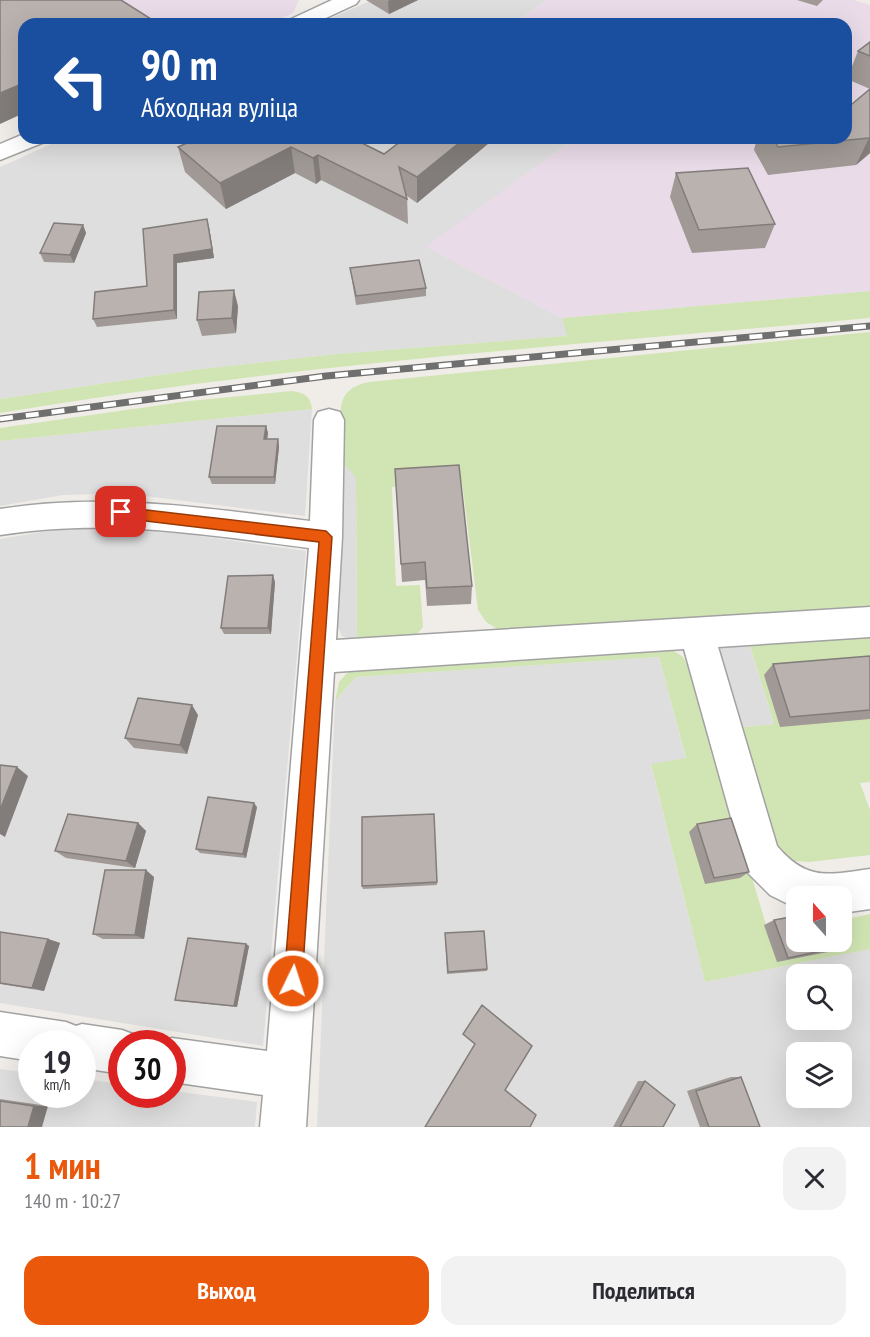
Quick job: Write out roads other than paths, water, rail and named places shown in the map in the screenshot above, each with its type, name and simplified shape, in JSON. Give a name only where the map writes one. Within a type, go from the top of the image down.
[{"type":"street","points":[[308,18],[340,2]]},
{"type":"street","points":[[0,153],[20,144]]},
{"type":"street","points":[[283,1127],[326,537],[329,420]]},
{"type":"street","points":[[0,522],[41,514],[81,511],[121,512],[326,537]]},
{"type":"street","points":[[317,657],[870,622]]},
{"type":"street","points":[[697,634],[760,857],[774,875],[792,888],[817,895],[870,889]]},
{"type":"street","points":[[0,1034],[18,1037]]},
{"type":"street","points":[[186,1061],[286,1076]]},
{"type":"railway","points":[[0,419],[326,376],[870,326]]}]
